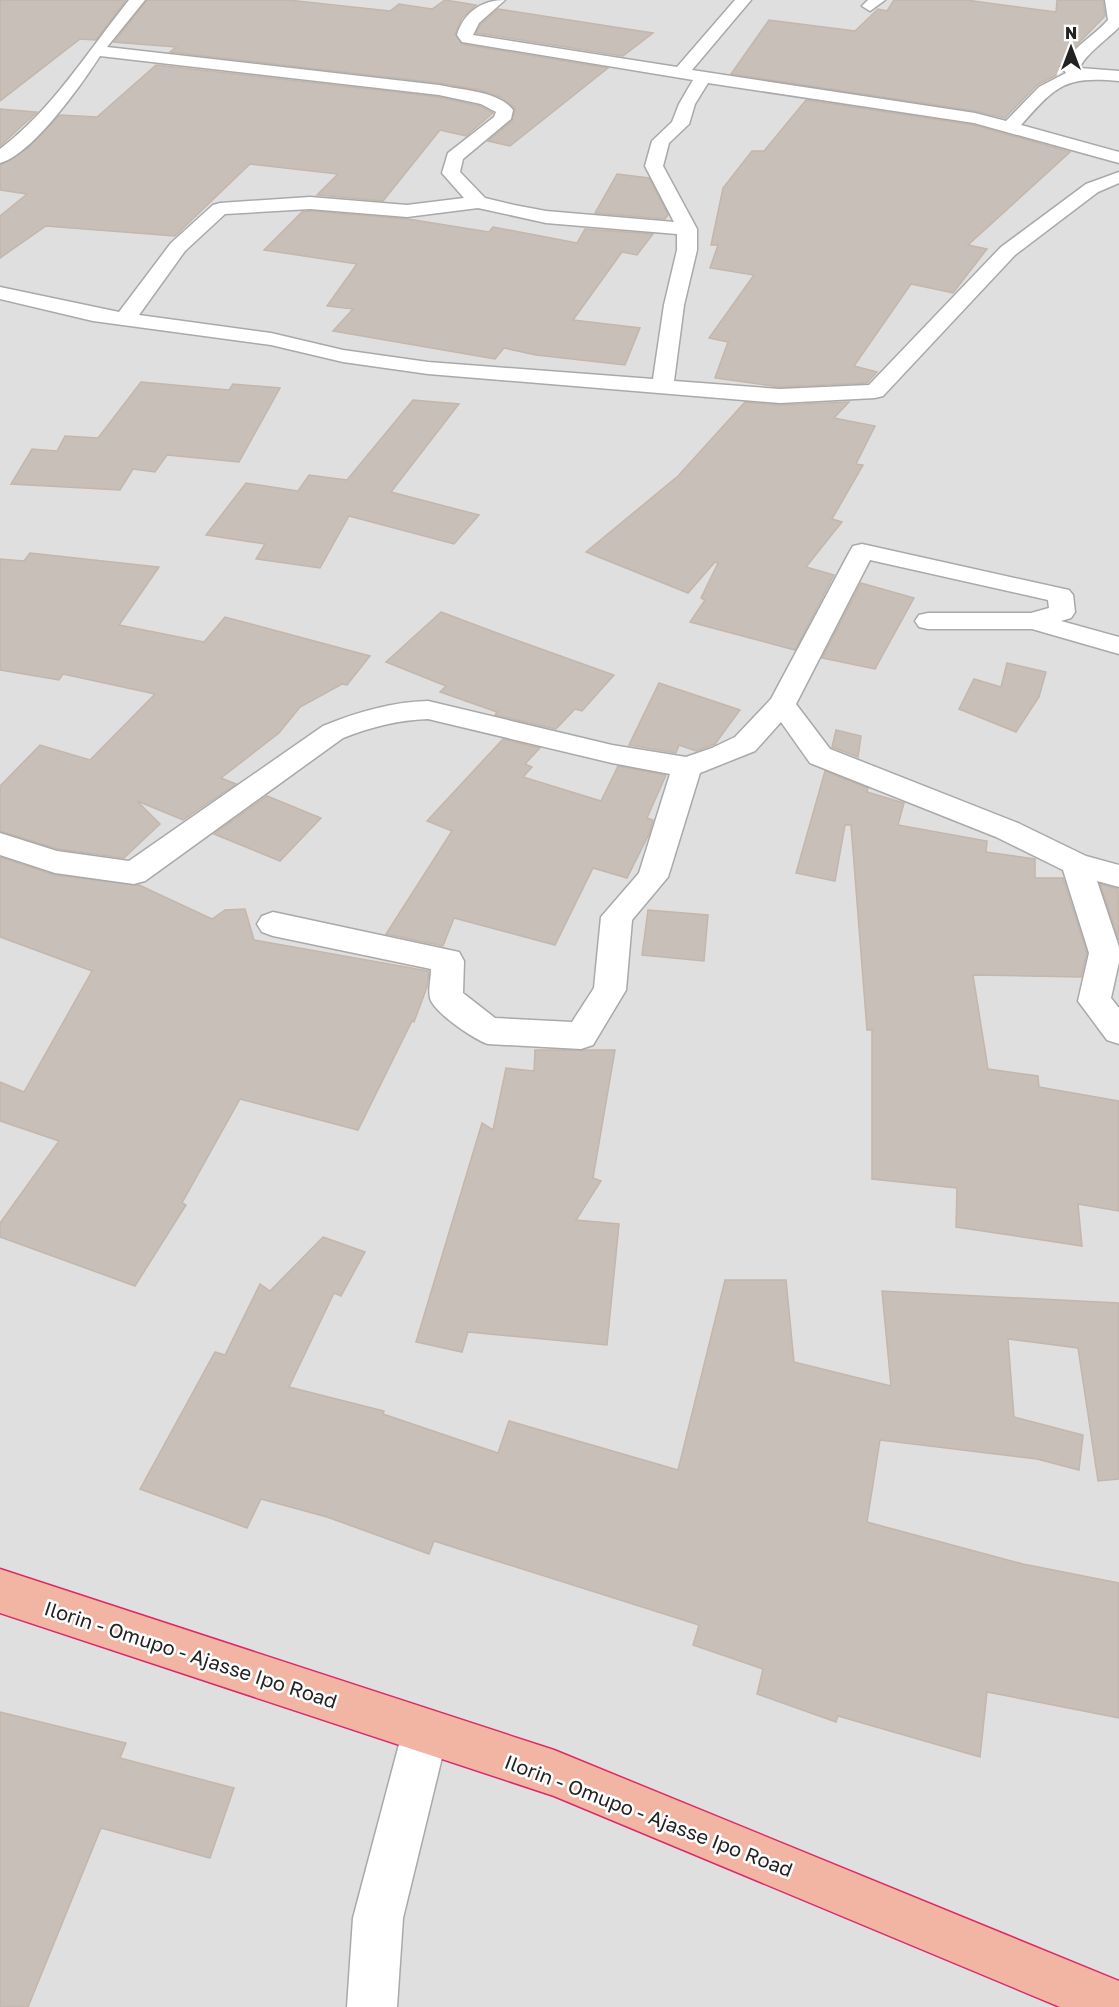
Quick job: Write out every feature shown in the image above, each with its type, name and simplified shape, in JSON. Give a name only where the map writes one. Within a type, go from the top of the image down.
[{"type":"highway","name":"Ilorin - Omupo - Ajasse Ipo Road","points":[[0,1591],[258,1674],[425,1733],[554,1773],[1119,2006]]},
{"type":"street","points":[[0,158],[22,141],[67,93],[96,51],[138,0]]},
{"type":"street","points":[[497,0],[486,7],[466,30],[465,35],[468,39],[975,118],[1119,158]]},
{"type":"street","points":[[681,73],[743,0]]},
{"type":"street","points":[[1078,74],[1071,69],[1075,57],[1113,31],[1116,21],[1113,0]]},
{"type":"street","points":[[96,51],[439,90],[486,100],[505,110],[502,119],[454,157],[451,173],[478,202]]},
{"type":"street","points":[[1009,128],[1053,82],[1078,74],[1114,77]]},
{"type":"street","points":[[663,385],[674,305],[687,250],[687,229],[654,166],[661,141],[680,124],[687,104],[703,77]]},
{"type":"street","points":[[0,293],[93,315],[271,339],[343,356],[428,368],[780,396],[875,391],[1008,251],[1092,188],[1119,177]]},
{"type":"street","points":[[125,319],[178,247],[220,209],[310,203],[407,211],[478,202],[546,217],[687,229]]},
{"type":"street","points":[[0,844],[55,862],[134,873],[333,732],[366,718],[406,710],[428,710],[612,754],[687,767],[745,744],[782,704],[826,624],[862,551],[1060,596],[1062,612],[1033,621]]},
{"type":"street","points":[[928,621],[1033,621],[1119,646]]},
{"type":"street","points":[[782,704],[820,756],[1007,830],[1076,864],[1119,876]]},
{"type":"street","points":[[273,924],[448,961],[446,998],[488,1031],[581,1036],[610,990],[617,917],[652,877],[687,767]]},
{"type":"street","points":[[1076,864],[1105,953],[1107,1001],[1119,1031]]},
{"type":"street","points":[[372,2007],[378,1918],[425,1733]]},
{"type":"shaded area","points":[[0,0],[1119,0],[1119,2007],[0,2007]]},
{"type":"building","points":[[0,0],[126,0],[96,40],[80,39],[0,101]]},
{"type":"building","points":[[147,0],[288,0],[390,11],[399,4],[432,9],[445,0],[476,5],[462,18],[455,34],[462,44],[608,68],[510,146],[488,141],[512,121],[515,108],[500,97],[480,90],[439,83],[170,52],[176,47],[114,42]]},
{"type":"building","points":[[894,0],[966,0],[1056,12],[1057,0],[1103,0],[1105,16],[1069,53],[1057,75],[1037,85],[1005,118],[975,111],[731,74],[769,20],[855,31],[878,9],[887,11]]},
{"type":"building","points":[[498,9],[653,33],[623,56],[476,33],[481,24]]},
{"type":"building","points":[[156,65],[439,97],[480,106],[493,113],[466,136],[440,130],[383,201],[317,195],[338,174],[250,164],[175,236],[46,226],[0,258],[0,216],[27,194],[0,190],[0,165],[28,148],[60,115],[97,117]]},
{"type":"building","points":[[806,100],[974,125],[1070,152],[968,245],[987,249],[953,293],[911,284],[854,366],[877,372],[867,383],[780,387],[715,378],[728,342],[709,338],[754,275],[710,268],[718,245],[711,245],[723,188],[752,151],[764,151]]},
{"type":"building","points":[[0,109],[37,112],[0,146]]},
{"type":"building","points":[[617,174],[649,178],[668,215],[665,219],[595,213]]},
{"type":"building","points":[[302,212],[408,219],[489,232],[493,227],[577,243],[585,229],[653,234],[637,255],[622,252],[573,320],[640,328],[625,365],[536,355],[504,348],[495,359],[333,331],[353,309],[327,306],[357,264],[264,250]]},
{"type":"building","points":[[141,382],[229,390],[233,384],[280,388],[239,462],[167,455],[155,472],[133,469],[120,490],[11,484],[32,449],[57,451],[65,436],[98,438]]},
{"type":"building","points":[[413,400],[459,404],[391,492],[479,515],[454,544],[349,516],[320,568],[256,559],[265,544],[206,535],[246,483],[298,491],[309,475],[347,480]]},
{"type":"building","points":[[745,402],[780,405],[849,402],[834,418],[875,426],[856,464],[863,465],[832,519],[842,522],[806,567],[834,575],[795,650],[690,622],[705,600],[701,598],[718,563],[715,562],[688,593],[586,552],[678,476]]},
{"type":"building","points":[[30,553],[159,567],[119,625],[204,642],[225,617],[370,656],[347,685],[342,684],[300,707],[279,733],[221,778],[236,784],[183,820],[137,801],[160,824],[124,858],[57,849],[0,831],[0,786],[40,745],[90,760],[155,694],[63,674],[59,680],[0,670],[0,559],[24,561]]},
{"type":"building","points":[[861,583],[914,598],[875,669],[822,658]]},
{"type":"building","points":[[441,612],[614,675],[582,711],[575,709],[556,729],[495,715],[497,712],[440,692],[446,686],[386,662]]},
{"type":"building","points":[[1007,663],[1046,672],[1039,697],[1016,732],[959,709],[974,679],[1001,687]]},
{"type":"building","points":[[659,683],[740,710],[715,744],[696,751],[679,745],[676,753],[629,745]]},
{"type":"building","points":[[836,730],[861,736],[858,757],[832,747]]},
{"type":"building","points":[[503,739],[540,748],[525,764],[532,767],[523,777],[601,801],[618,766],[666,775],[647,818],[653,820],[649,834],[627,878],[593,868],[555,945],[454,918],[443,946],[386,934],[452,831],[427,821]]},
{"type":"building","points":[[825,771],[868,788],[867,792],[904,803],[898,825],[987,841],[986,852],[1035,859],[1035,878],[1063,878],[1087,953],[1081,977],[973,975],[988,1069],[1038,1076],[1039,1087],[1119,1101],[1119,1211],[1078,1204],[1082,1246],[956,1227],[957,1188],[872,1179],[872,1030],[867,1030],[851,825],[845,825],[835,881],[796,873]]},
{"type":"building","points":[[267,796],[321,818],[280,861],[214,834]]},
{"type":"building","points":[[0,857],[55,875],[139,885],[212,919],[225,910],[245,909],[254,940],[429,971],[427,987],[414,1022],[412,1021],[358,1130],[240,1099],[182,1203],[186,1205],[135,1286],[0,1237],[0,1223],[59,1141],[0,1121],[0,1082],[24,1092],[92,971],[0,937]]},
{"type":"building","points":[[1100,884],[1118,889],[1119,940]]},
{"type":"building","points":[[648,910],[708,915],[704,961],[642,955]]},
{"type":"building","points":[[535,1050],[615,1050],[593,1178],[601,1181],[576,1220],[619,1224],[607,1345],[468,1332],[462,1352],[416,1342],[482,1123],[493,1130],[506,1068],[534,1071]]},
{"type":"building","points":[[323,1237],[365,1252],[341,1296],[334,1293],[289,1387],[384,1411],[383,1414],[498,1453],[509,1421],[678,1470],[725,1280],[786,1280],[794,1362],[891,1386],[882,1291],[1119,1303],[1119,1479],[1098,1481],[1078,1348],[1008,1339],[1014,1417],[1083,1435],[1079,1470],[1037,1459],[880,1440],[867,1522],[1023,1564],[1119,1583],[1119,1718],[987,1692],[980,1757],[838,1716],[836,1722],[757,1694],[763,1669],[693,1645],[699,1625],[434,1541],[429,1554],[327,1517],[261,1499],[247,1528],[140,1489],[215,1352],[225,1355],[260,1284],[270,1291]]},
{"type":"building","points":[[0,1712],[126,1743],[120,1758],[234,1788],[210,1858],[101,1828],[28,2007],[0,2007]]}]
